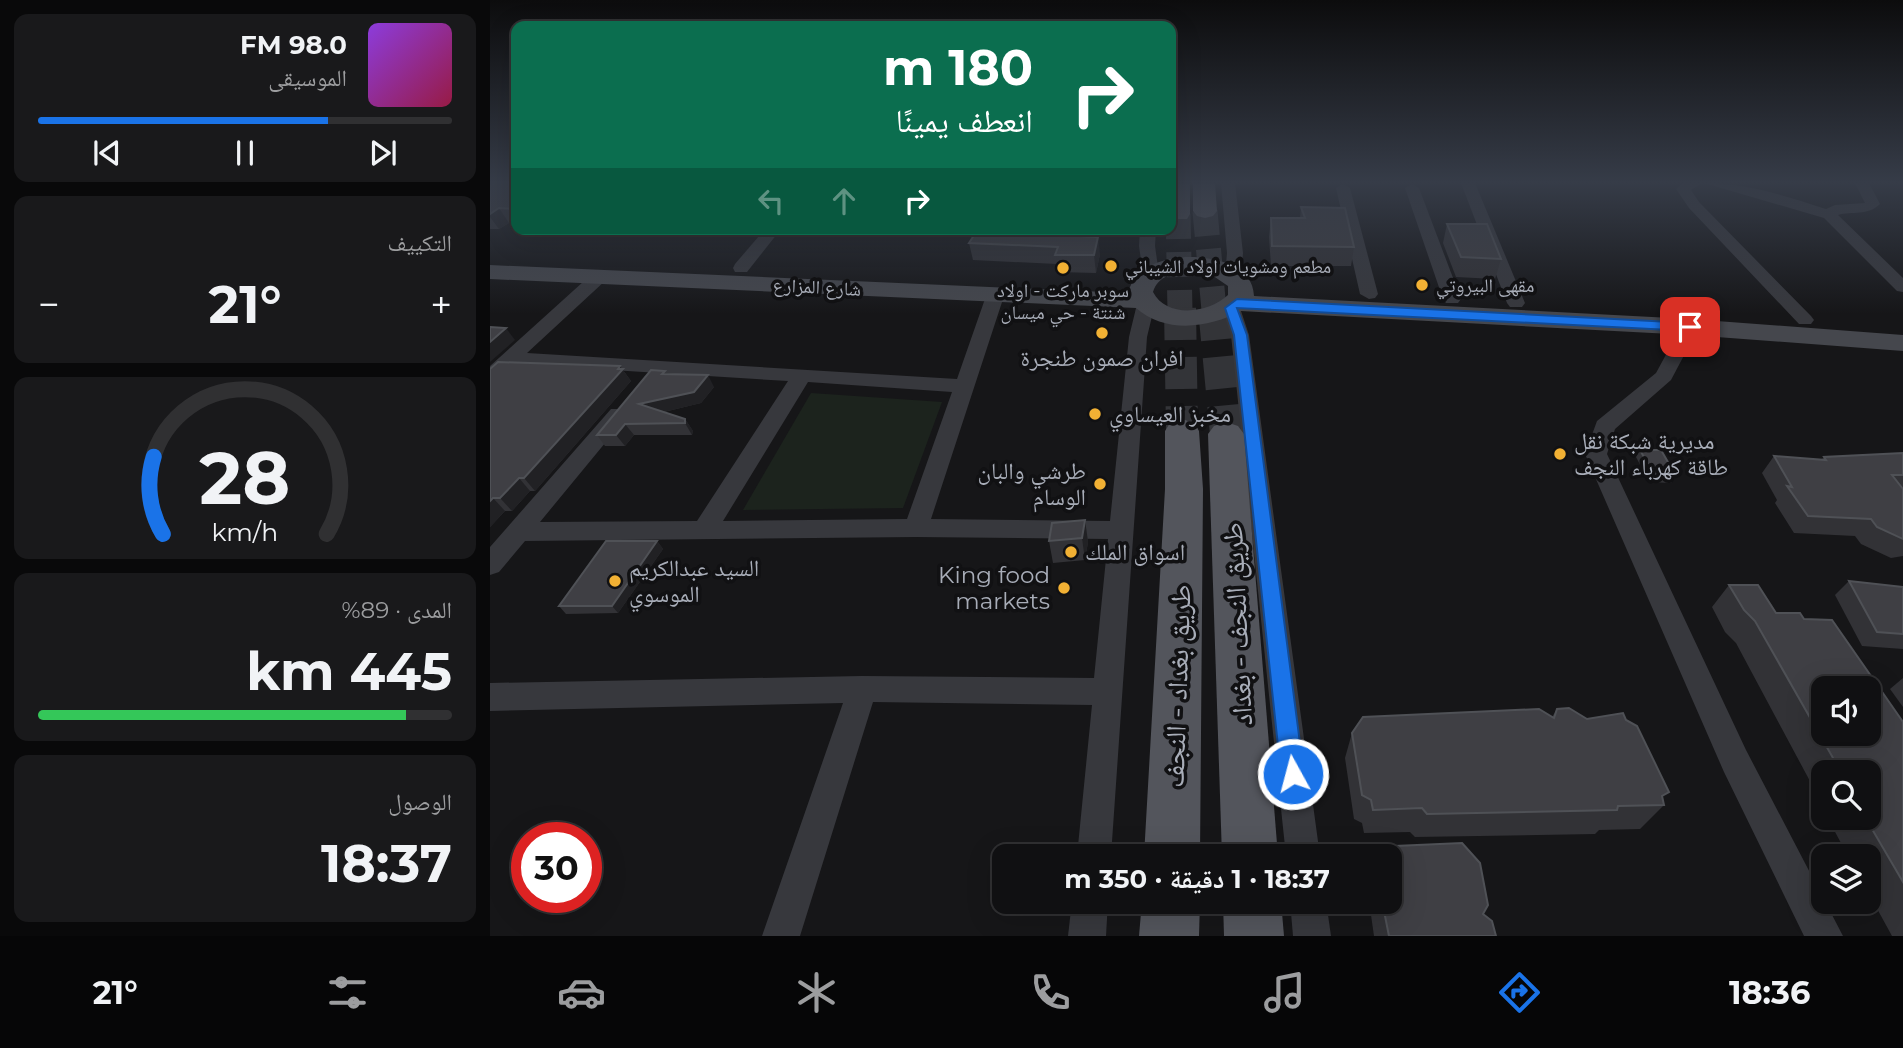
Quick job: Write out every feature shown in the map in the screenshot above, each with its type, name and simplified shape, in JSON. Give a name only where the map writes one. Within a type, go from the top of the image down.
[{"type":"main road","name":"شارع المزارع","points":[[490,257],[1084,283],[1146,290]]},
{"type":"main road","points":[[1903,326],[1369,294],[1236,293],[1214,315],[1181,318],[1161,313],[1146,290],[1177,265],[1198,264],[1218,268],[1236,293],[1903,343]]},
{"type":"main road","name":"شارع المزارع","points":[[490,272],[996,296],[1146,290]]},
{"type":"main road","name":"طريق بغداد - النجف","points":[[1172,844],[1184,489],[1182,431]]},
{"type":"main road","name":"طريق النجف - بغداد","points":[[1226,434],[1249,844]]},
{"type":"main road","points":[[1169,936],[1170,914]]},
{"type":"main road","points":[[1253,914],[1254,936]]},
{"type":"street","points":[[1232,227],[1240,335],[1302,844]]},
{"type":"street","points":[[1352,227],[1369,294]]},
{"type":"street","points":[[1426,227],[1452,299]]},
{"type":"street","points":[[1485,227],[1516,303]]},
{"type":"street","points":[[1715,227],[1805,320]]},
{"type":"street","points":[[1841,227],[1903,287]]},
{"type":"street","points":[[741,268],[768,235]]},
{"type":"street","points":[[1095,844],[1138,337],[1146,290],[1148,235]]},
{"type":"street","points":[[490,377],[600,276]]},
{"type":"street","points":[[916,528],[996,296]]},
{"type":"street","points":[[1690,327],[1664,376],[1605,426],[1596,454],[1735,761],[1824,936]]},
{"type":"street","points":[[510,358],[964,386]]},
{"type":"street","points":[[490,565],[656,368]]},
{"type":"street","points":[[704,530],[801,377]]},
{"type":"street","points":[[518,532],[916,528],[1121,530]]},
{"type":"street","points":[[490,697],[862,690],[1107,692]]},
{"type":"street","points":[[781,936],[862,690]]},
{"type":"street","points":[[1087,936],[1089,914]]},
{"type":"street","points":[[1309,914],[1312,936]]},
{"type":"shaded area","points":[[811,393],[942,402],[903,508],[743,510]]},
{"type":"building","points":[[1271,227],[1349,227],[1354,247],[1272,246]]},
{"type":"building","points":[[1448,227],[1488,227],[1501,259],[1461,257]]},
{"type":"building","points":[[974,235],[1098,237],[1094,255],[1055,255],[1058,247],[969,243]]},
{"type":"building","points":[[490,327],[506,328],[490,342]]},
{"type":"building","points":[[498,362],[620,366],[618,369],[623,369],[524,478],[519,478],[500,498],[490,501],[490,369]]},
{"type":"building","points":[[651,370],[665,371],[662,374],[708,375],[694,392],[639,404],[685,419],[685,423],[625,424],[616,435],[597,435]]},
{"type":"building","points":[[1640,450],[1661,450],[1676,476],[1654,475]]},
{"type":"building","points":[[1903,453],[1903,475],[1892,475],[1903,489],[1903,539],[1877,527],[1871,519],[1808,516],[1787,486],[1792,487],[1774,456],[1826,460],[1824,457]]},
{"type":"building","points":[[1085,520],[1082,538],[1049,541],[1052,523]]},
{"type":"building","name":"السيد عبدالكريم الموسوي","points":[[606,541],[657,541],[612,606],[559,606]]},
{"type":"building","points":[[1849,581],[1903,587],[1903,634],[1877,632]]},
{"type":"building","points":[[1729,585],[1758,585],[1776,613],[1800,613],[1804,619],[1832,620],[1871,676],[1811,676],[1811,719],[1755,621],[1744,610]]},
{"type":"building","points":[[1881,690],[1903,722],[1903,882],[1873,830],[1881,830],[1881,760],[1834,760],[1826,746],[1881,746]]},
{"type":"building","points":[[1569,708],[1587,719],[1623,713],[1626,720],[1637,726],[1669,792],[1662,796],[1664,805],[1618,806],[1617,810],[1427,814],[1422,808],[1373,810],[1371,800],[1362,795],[1352,733],[1363,717],[1539,709],[1554,718],[1557,709]]},
{"type":"building","points":[[1462,843],[1480,863],[1488,905],[1483,914],[1492,921],[1496,936],[1389,936],[1385,914],[1402,914],[1402,846]]},
{"type":"tunnel","points":[[1178,227],[1180,310]]},
{"type":"tunnel","points":[[1206,227],[1214,310]]},
{"type":"tunnel","points":[[1180,308],[1182,431]]},
{"type":"tunnel","points":[[1214,308],[1226,434]]},
{"type":"place","name":"مطعم ومشويات اولاد الشيباني","points":[[1111,266]]},
{"type":"place","name":"سوبر ماركت - اولاد شنتة - حي ميسان","points":[[1063,268]]},
{"type":"place","name":"مقهى البيروتي","points":[[1422,285]]},
{"type":"place","name":"افران صمون طنجرة","points":[[1102,333]]},
{"type":"place","name":"مخبز العيساوي","points":[[1095,414]]},
{"type":"place","name":"مديرية شبكة نقل طاقة كهرباء النجف","points":[[1560,454]]},
{"type":"place","name":"طرشي والبان الوسام","points":[[1100,484]]},
{"type":"place","name":"اسواق الملك","points":[[1071,552]]},
{"type":"place","name":"السيد عبدالكريم الموسوي","points":[[615,581]]},
{"type":"place","name":"King food markets","points":[[1064,588]]},
{"type":"route","points":[[1293,774],[1240,335],[1231,308],[1237,303],[1690,327]]}]
